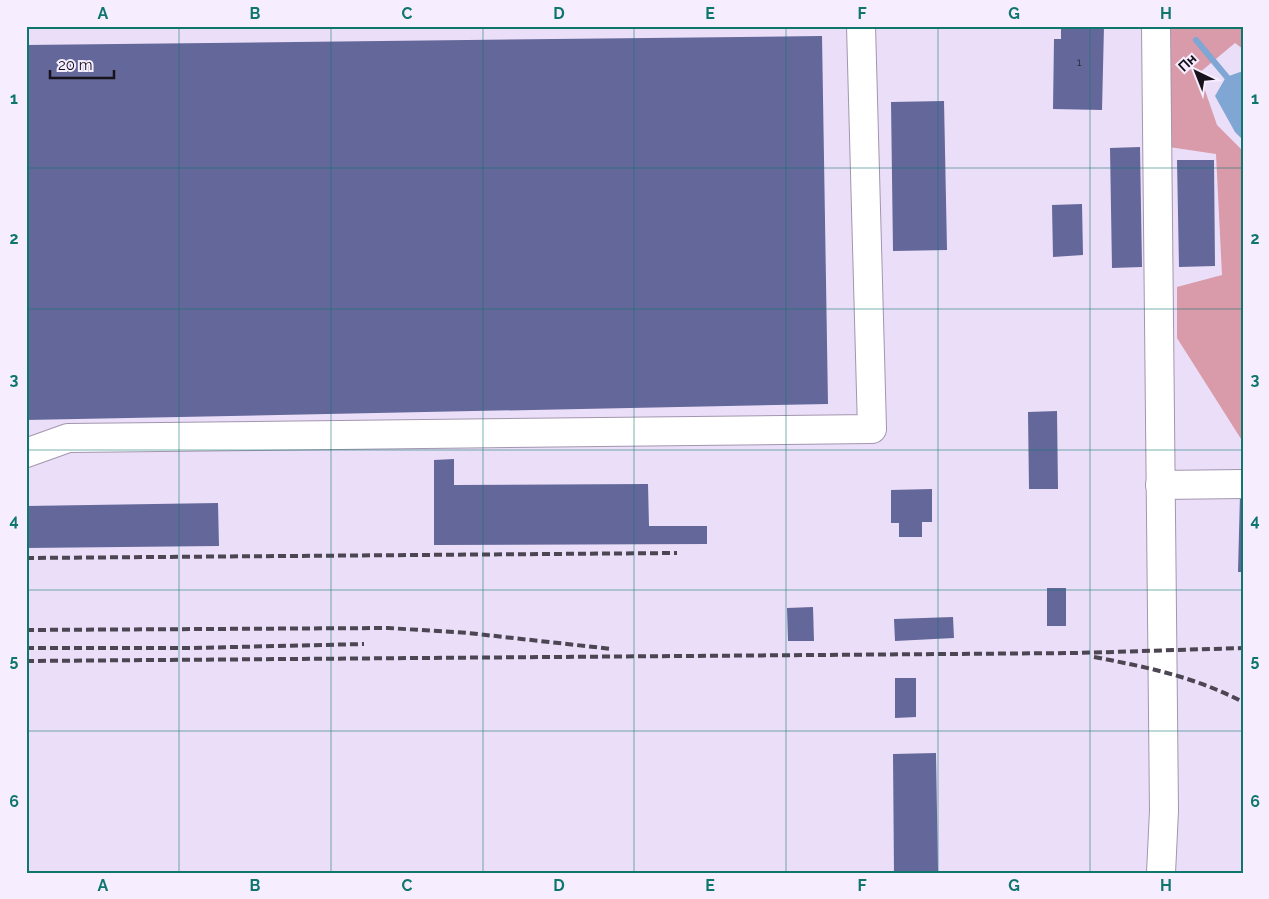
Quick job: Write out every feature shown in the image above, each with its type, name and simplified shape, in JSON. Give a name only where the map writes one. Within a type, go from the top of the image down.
[{"type":"lane","points":[[26,452],[68,438],[872,429],[861,26]]},
{"type":"lane","points":[[1156,26],[1164,811],[1161,873]]},
{"type":"lane","points":[[1160,485],[1243,484]]},
{"type":"shaded area","points":[[1171,26],[1243,26],[1243,49],[1235,43],[1199,73],[1217,125],[1243,151],[1243,442],[1177,338],[1177,287],[1222,275],[1216,154],[1169,147],[1164,88]]},
{"type":"water","points":[[1243,71],[1243,140],[1235,132],[1215,96],[1226,77]]},
{"type":"building","points":[[1061,26],[1104,26],[1102,110],[1053,109],[1054,39],[1061,39]]},
{"type":"building","points":[[822,36],[828,404],[26,420],[26,45]]},
{"type":"building","points":[[944,101],[947,250],[893,251],[891,102]]},
{"type":"building","points":[[1140,147],[1142,267],[1112,268],[1110,148]]},
{"type":"building","points":[[1177,160],[1214,160],[1215,266],[1179,267]]},
{"type":"building","points":[[1082,204],[1083,255],[1053,257],[1052,205]]},
{"type":"building","points":[[1057,411],[1058,489],[1029,489],[1028,412]]},
{"type":"building","points":[[454,459],[454,485],[648,484],[649,526],[707,526],[707,544],[434,545],[434,460]]},
{"type":"building","points":[[932,489],[932,522],[922,522],[922,537],[899,537],[899,523],[891,523],[891,490]]},
{"type":"building","points":[[1240,495],[1243,495],[1243,572],[1238,572]]},
{"type":"building","points":[[218,503],[219,546],[26,548],[26,506]]},
{"type":"building","points":[[1047,588],[1066,588],[1066,626],[1047,626]]},
{"type":"building","points":[[813,607],[814,641],[788,641],[787,608]]},
{"type":"building","points":[[953,617],[954,638],[895,641],[894,619]]},
{"type":"building","points":[[895,678],[916,678],[916,717],[895,718]]},
{"type":"building","points":[[936,753],[938,873],[894,873],[893,754]]},
{"type":"waterway","points":[[1196,40],[1231,82]]},
{"type":"railway","points":[[26,558],[677,553]]},
{"type":"railway","points":[[26,630],[388,628],[468,633],[612,649]]},
{"type":"railway","points":[[26,648],[192,648],[364,644]]},
{"type":"railway","points":[[26,661],[1077,653],[1243,648]]},
{"type":"railway","points":[[1094,657],[1189,679],[1243,702]]}]
